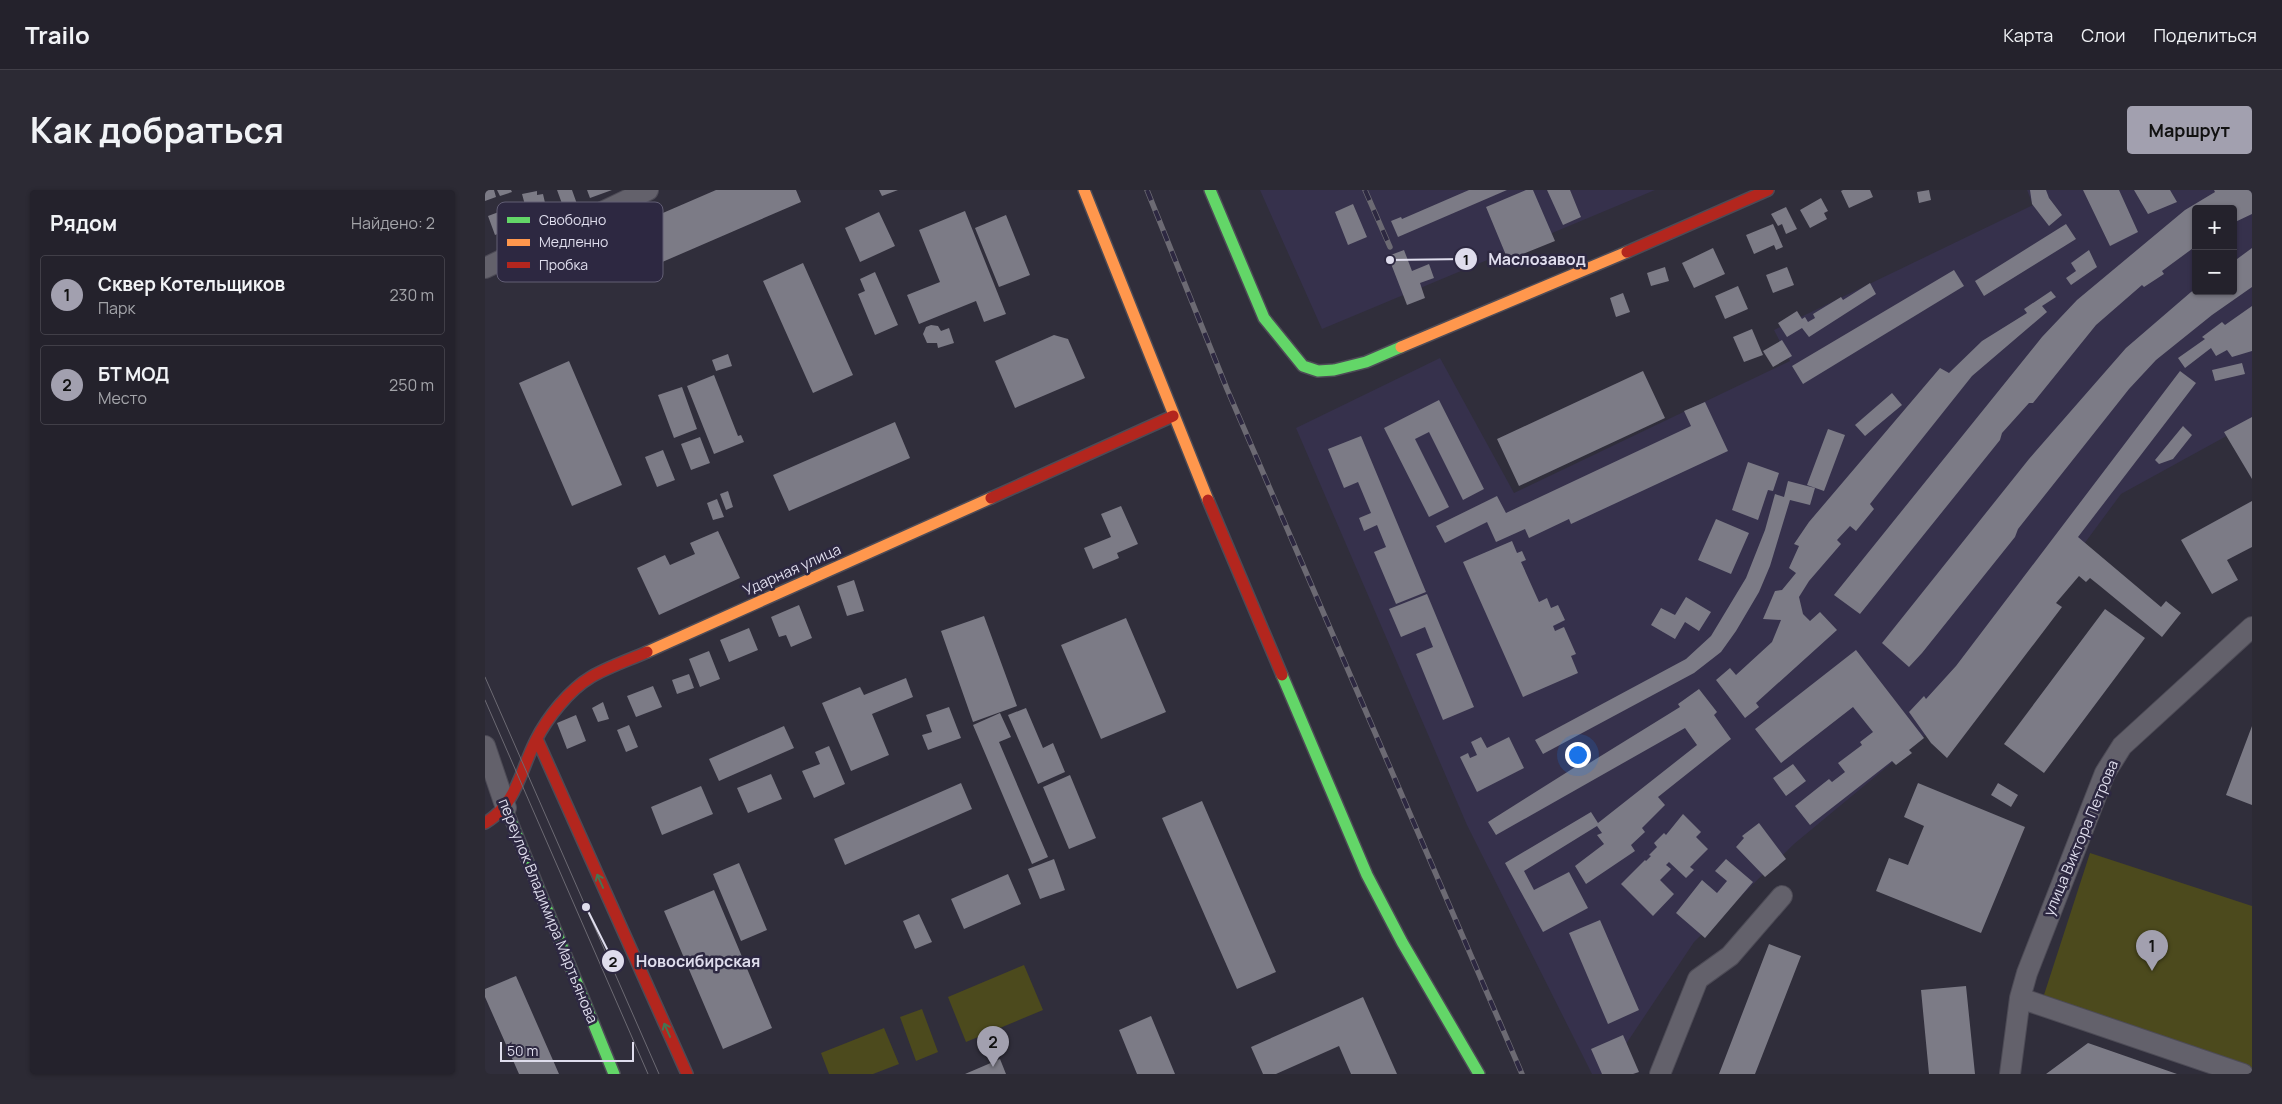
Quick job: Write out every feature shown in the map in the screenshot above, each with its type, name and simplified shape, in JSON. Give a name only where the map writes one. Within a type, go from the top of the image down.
[{"type":"street","points":[[623,202],[648,190]]},
{"type":"street","points":[[1084,190],[1173,416],[1308,740],[1367,875],[1402,942],[1479,1074]]},
{"type":"street","points":[[1211,190],[1264,318],[1303,366],[1310,370],[1330,370],[1366,362],[1713,216],[1769,190]]},
{"type":"street","points":[[485,268],[497,262]]},
{"type":"street","name":"Ударная улица","points":[[506,808],[537,739],[576,688],[591,677],[1173,416]]},
{"type":"street","name":"улица Виктора Петрова","points":[[2010,1074],[2020,998],[2027,974],[2105,773],[2122,746],[2252,627]]},
{"type":"street","points":[[537,739],[687,1074]]},
{"type":"street","name":"переулок Владимира Мартьянова","points":[[485,746],[506,808],[614,1074]]},
{"type":"street","points":[[485,823],[506,808]]},
{"type":"street","points":[[1660,1074],[1698,979],[1730,956],[1782,896]]},
{"type":"street","points":[[2020,998],[2243,1074]]},
{"type":"shaded area","points":[[1260,190],[1655,190],[1322,329]]},
{"type":"shaded area","points":[[2027,190],[2252,190],[2252,422],[2121,494],[1970,698],[1794,844],[1694,942],[1606,1074],[1592,1074],[1467,825],[1296,428],[1440,358],[1514,493],[1790,361],[1774,330],[2033,205]]},
{"type":"shaded area","points":[[2090,853],[2252,906],[2252,1069],[2042,1001]]},
{"type":"shaded area","points":[[1024,965],[1043,1010],[966,1042],[948,997]]},
{"type":"shaded area","points":[[922,1009],[938,1052],[916,1061],[900,1017]]},
{"type":"shaded area","points":[[884,1028],[899,1064],[873,1074],[829,1074],[821,1053]]},
{"type":"building","points":[[485,190],[494,190],[496,197],[485,201]]},
{"type":"building","points":[[497,190],[511,190],[512,192],[500,196]]},
{"type":"building","points":[[557,190],[572,190],[576,202],[561,202]]},
{"type":"building","points":[[587,190],[612,190],[590,198]]},
{"type":"building","points":[[716,190],[796,190],[801,202],[663,262],[663,213]]},
{"type":"building","points":[[879,190],[898,190],[882,196]]},
{"type":"building","points":[[1469,190],[1507,190],[1398,237],[1391,221],[1401,217],[1402,219]]},
{"type":"building","points":[[1526,190],[1533,190],[1555,241],[1508,260],[1486,207]]},
{"type":"building","points":[[1547,190],[1570,190],[1581,217],[1563,225]]},
{"type":"building","points":[[1870,190],[1873,197],[1849,208],[1841,191]]},
{"type":"building","points":[[1929,190],[1931,200],[1919,203],[1917,192]]},
{"type":"building","points":[[2030,190],[2046,190],[2049,198],[2062,215],[2049,226],[2032,204]]},
{"type":"building","points":[[2083,190],[2119,190],[2138,232],[2110,246]]},
{"type":"building","points":[[2134,190],[2170,190],[2177,202],[2148,214]]},
{"type":"building","points":[[2214,190],[2252,190],[2252,214],[2237,221],[2237,205],[2193,205],[2215,192]]},
{"type":"building","points":[[537,191],[537,195],[543,194],[545,202],[524,202],[522,194]]},
{"type":"building","points":[[1821,198],[1828,211],[1824,213],[1827,219],[1810,228],[1800,210]]},
{"type":"building","points":[[1353,204],[1367,237],[1348,245],[1335,212]]},
{"type":"building","points":[[2192,206],[2192,249],[2162,271],[2164,274],[2144,287],[2142,285],[2096,325],[2033,403],[2029,403],[2002,433],[2000,440],[1860,614],[1834,595],[2042,337],[2077,300]]},
{"type":"building","points":[[1786,207],[1797,229],[1786,234],[1782,224],[1778,226],[1771,214]]},
{"type":"building","points":[[965,211],[1006,314],[984,322],[976,301],[919,324],[907,295],[940,282],[919,230]]},
{"type":"building","points":[[879,212],[895,246],[860,262],[845,228]]},
{"type":"building","points":[[497,213],[497,234],[495,235],[488,216]]},
{"type":"building","points":[[1006,215],[1030,275],[999,287],[975,228]]},
{"type":"building","points":[[1773,224],[1783,247],[1776,250],[1774,245],[1754,254],[1746,235]]},
{"type":"building","points":[[2066,224],[2076,239],[1984,296],[1975,281]]},
{"type":"building","points":[[1713,248],[1725,274],[1694,288],[1682,263]]},
{"type":"building","points":[[2252,248],[2252,287],[2212,315],[2156,360],[2129,389],[2018,529],[2015,537],[1909,667],[1882,643],[2029,459],[2126,348],[2191,292],[2192,295],[2237,295],[2237,259]]},
{"type":"building","points":[[1404,250],[1412,271],[1429,264],[1434,278],[1420,283],[1425,298],[1407,305],[1388,256]]},
{"type":"building","points":[[2089,250],[2097,267],[2071,285],[2066,278],[2076,271],[2071,263]]},
{"type":"building","points":[[803,263],[853,375],[813,393],[763,281]]},
{"type":"building","points":[[1665,267],[1669,281],[1651,286],[1647,273]]},
{"type":"building","points":[[1787,267],[1794,285],[1773,293],[1766,275]]},
{"type":"building","points":[[1954,270],[1964,286],[1803,384],[1792,366]]},
{"type":"building","points":[[875,272],[898,325],[875,335],[858,294],[865,291],[860,279]]},
{"type":"building","points":[[1870,283],[1876,294],[1809,337],[1802,328],[1787,337],[1778,323],[1797,311],[1802,319],[1805,317],[1808,322],[1815,318],[1813,314],[1841,297],[1843,300]]},
{"type":"building","points":[[1738,286],[1748,309],[1725,319],[1715,296]]},
{"type":"building","points":[[2051,291],[2056,297],[2042,306],[2047,312],[1972,376],[1870,504],[1874,509],[1856,531],[1850,526],[1837,540],[1841,544],[1809,581],[1799,597],[1803,614],[1810,621],[1820,612],[1837,630],[1756,703],[1759,707],[1745,718],[1716,680],[1730,668],[1736,675],[1772,642],[1781,620],[1763,619],[1775,591],[1782,590],[1796,573],[1789,568],[1799,546],[1794,544],[1809,522],[1940,368],[1949,373],[1982,341],[2027,313],[2024,309]]},
{"type":"building","points":[[1623,293],[1630,312],[1616,317],[1610,298]]},
{"type":"building","points":[[2252,306],[2252,351],[2232,357],[2227,350],[2216,356],[2211,348],[2185,368],[2178,358],[2205,339],[2202,337],[2222,322],[2225,325]]},
{"type":"building","points":[[931,325],[938,326],[941,331],[949,328],[954,343],[938,348],[937,343],[927,343],[923,334],[926,327]]},
{"type":"building","points":[[1752,329],[1763,355],[1744,362],[1733,337]]},
{"type":"building","points":[[1054,335],[1068,339],[1085,378],[1015,408],[995,361]]},
{"type":"building","points":[[1782,340],[1792,356],[1773,367],[1763,351]]},
{"type":"building","points":[[728,354],[732,366],[716,371],[712,360]]},
{"type":"building","points":[[569,361],[622,485],[572,506],[519,383]]},
{"type":"building","points":[[2242,363],[2245,374],[2215,381],[2212,370]]},
{"type":"building","points":[[1643,371],[1665,418],[1519,486],[1497,439]]},
{"type":"building","points":[[2180,371],[2196,383],[2078,537],[2161,607],[2166,601],[2181,613],[2162,637],[2090,578],[2086,582],[2079,576],[2056,603],[2062,607],[1947,758],[1931,743],[1909,712],[1924,696],[1926,699],[1956,666]]},
{"type":"building","points":[[714,375],[738,436],[741,435],[744,442],[714,454],[687,386]]},
{"type":"building","points":[[682,387],[697,429],[674,438],[658,395]]},
{"type":"building","points":[[1892,393],[1902,405],[1865,436],[1855,425]]},
{"type":"building","points":[[1439,400],[1484,489],[1463,500],[1429,432],[1415,439],[1449,507],[1429,517],[1384,428]]},
{"type":"building","points":[[1705,402],[1728,451],[1571,524],[1569,519],[1529,538],[1525,529],[1496,542],[1487,522],[1445,543],[1436,526],[1497,496],[1506,513],[1691,426],[1684,411]]},
{"type":"building","points":[[2252,417],[2252,479],[2224,432]]},
{"type":"building","points":[[895,422],[910,458],[789,511],[773,475]]},
{"type":"building","points":[[2183,426],[2192,435],[2173,459],[2159,464],[2155,460]]},
{"type":"building","points":[[1828,429],[1845,435],[1824,491],[1807,485]]},
{"type":"building","points":[[1361,436],[1426,592],[1396,604],[1374,552],[1386,547],[1377,525],[1364,531],[1359,518],[1371,513],[1358,482],[1344,488],[1328,449]]},
{"type":"building","points":[[700,437],[710,463],[691,470],[681,444]]},
{"type":"building","points":[[663,450],[675,480],[657,487],[645,457]]},
{"type":"building","points":[[1748,462],[1779,473],[1773,491],[1768,490],[1758,520],[1732,510]]},
{"type":"building","points":[[1788,481],[1815,488],[1810,505],[1790,500],[1770,566],[1759,592],[1721,652],[1694,673],[1543,754],[1535,740],[1686,659],[1711,636],[1746,578],[1765,530],[1775,494],[1784,497]]},
{"type":"building","points":[[728,491],[733,507],[726,510],[720,494]]},
{"type":"building","points":[[717,499],[724,517],[713,520],[707,503]]},
{"type":"building","points":[[2252,501],[2252,547],[2227,560],[2238,580],[2212,594],[2181,540]]},
{"type":"building","points":[[1121,506],[1138,544],[1117,553],[1119,558],[1093,569],[1084,548],[1111,537],[1101,514]]},
{"type":"building","points":[[1716,519],[1749,533],[1731,574],[1698,560]]},
{"type":"building","points":[[718,531],[740,578],[659,615],[637,568],[665,555],[670,565],[695,554],[690,543]]},
{"type":"building","points":[[1512,541],[1517,553],[1522,551],[1526,560],[1521,562],[1539,602],[1547,598],[1551,608],[1558,605],[1565,620],[1553,626],[1555,631],[1564,627],[1576,654],[1571,656],[1578,673],[1523,697],[1463,562]]},
{"type":"building","points":[[854,580],[864,611],[847,616],[837,586]]},
{"type":"building","points":[[1427,594],[1474,707],[1443,720],[1416,654],[1433,647],[1425,627],[1401,637],[1389,609]]},
{"type":"building","points":[[1686,597],[1711,612],[1699,631],[1685,622],[1675,639],[1651,625],[1661,608],[1675,615]]},
{"type":"building","points":[[799,605],[812,638],[791,647],[786,635],[779,637],[771,617]]},
{"type":"building","points":[[2105,609],[2145,638],[2044,773],[2004,744]]},
{"type":"building","points":[[984,616],[1017,706],[973,722],[941,631]]},
{"type":"building","points":[[1126,618],[1166,712],[1101,739],[1061,645]]},
{"type":"building","points":[[749,628],[758,650],[729,662],[720,640]]},
{"type":"building","points":[[1856,650],[1924,738],[1909,750],[1912,753],[1896,765],[1892,761],[1810,825],[1795,806],[1829,779],[1832,782],[1845,772],[1838,763],[1862,745],[1860,742],[1873,732],[1853,707],[1781,763],[1755,729]]},
{"type":"building","points":[[709,651],[720,679],[700,687],[689,659]]},
{"type":"building","points":[[689,674],[694,688],[677,694],[672,680]]},
{"type":"building","points":[[906,678],[913,697],[872,714],[889,755],[851,771],[822,703],[860,687],[864,695]]},
{"type":"building","points":[[653,686],[662,707],[636,717],[627,696]]},
{"type":"building","points":[[1699,689],[1717,712],[1714,715],[1731,739],[1658,797],[1665,805],[1642,828],[1645,832],[1631,845],[1635,851],[1586,884],[1575,866],[1604,844],[1597,835],[1602,833],[1597,826],[1524,871],[1534,890],[1569,872],[1588,908],[1543,932],[1505,863],[1591,812],[1598,823],[1697,745],[1685,728],[1496,835],[1488,822],[1580,764],[1583,767],[1680,707],[1678,704]]},
{"type":"building","points":[[603,702],[609,719],[598,722],[592,708]]},
{"type":"building","points":[[949,707],[961,738],[928,750],[922,735],[932,732],[926,715]]},
{"type":"building","points":[[1026,708],[1043,748],[1053,743],[1065,772],[1038,784],[1008,715]]},
{"type":"building","points":[[1000,713],[1011,737],[999,742],[1048,857],[1032,864],[973,725]]},
{"type":"building","points":[[576,715],[586,741],[567,749],[557,723]]},
{"type":"building","points":[[629,725],[638,747],[626,752],[617,730]]},
{"type":"building","points":[[784,726],[794,748],[719,781],[709,759]]},
{"type":"building","points":[[2252,726],[2252,805],[2226,795]]},
{"type":"building","points":[[1481,737],[1487,748],[1509,737],[1524,768],[1477,792],[1460,757],[1468,753],[1470,758],[1477,755],[1471,742]]},
{"type":"building","points":[[829,746],[845,784],[814,798],[802,771],[820,764],[815,752]]},
{"type":"building","points":[[1793,764],[1806,781],[1786,796],[1773,778]]},
{"type":"building","points":[[771,774],[782,799],[748,813],[737,788]]},
{"type":"building","points":[[1070,775],[1096,838],[1069,849],[1043,787]]},
{"type":"building","points":[[961,783],[972,809],[845,865],[834,839]]},
{"type":"building","points":[[1918,783],[2025,827],[1981,933],[1876,891],[1889,858],[1908,865],[1924,826],[1904,817]]},
{"type":"building","points":[[1998,783],[2018,795],[2011,807],[1991,795]]},
{"type":"building","points":[[701,786],[713,814],[662,835],[651,807]]},
{"type":"building","points":[[1202,801],[1276,972],[1237,989],[1162,818]]},
{"type":"building","points":[[1683,814],[1701,832],[1696,837],[1708,849],[1690,867],[1694,870],[1686,878],[1669,862],[1666,865],[1671,869],[1660,880],[1674,894],[1653,916],[1621,884],[1651,856],[1649,855],[1657,847],[1654,843],[1664,833],[1666,835]]},
{"type":"building","points":[[1759,823],[1786,859],[1765,877],[1736,847],[1744,838],[1742,836]]},
{"type":"building","points":[[1054,859],[1065,890],[1040,899],[1028,869]]},
{"type":"building","points":[[1726,859],[1753,882],[1705,938],[1676,913],[1702,880],[1717,893],[1727,881],[1715,871]]},
{"type":"building","points":[[739,863],[767,930],[741,941],[713,874]]},
{"type":"building","points":[[1008,874],[1021,904],[964,929],[951,899]]},
{"type":"building","points":[[714,890],[772,1028],[723,1049],[664,911]]},
{"type":"building","points":[[919,914],[932,942],[915,949],[903,921]]},
{"type":"building","points":[[1600,920],[1639,1010],[1608,1024],[1569,933]]},
{"type":"building","points":[[1769,944],[1801,956],[1755,1074],[1719,1074]]},
{"type":"building","points":[[516,976],[559,1074],[519,1074],[485,997],[485,989]]},
{"type":"building","points":[[1966,986],[1975,1074],[1929,1074],[1921,990]]},
{"type":"building","points":[[1363,997],[1397,1074],[1351,1074],[1339,1046],[1276,1074],[1263,1074],[1251,1047]]},
{"type":"building","points":[[1151,1016],[1175,1074],[1137,1074],[1119,1030]]},
{"type":"building","points":[[1623,1035],[1639,1072],[1633,1074],[1602,1074],[1591,1049]]},
{"type":"building","points":[[2088,1043],[2177,1074],[2046,1074]]},
{"type":"building","points":[[1000,1059],[1006,1074],[965,1074]]},
{"type":"tram line","points":[[485,677],[659,1074]]},
{"type":"tram line","points":[[485,700],[648,1074]]},
{"type":"railway","points":[[1147,190],[1227,389],[1522,1074]]},
{"type":"railway","points":[[1365,190],[1390,247]]},
{"type":"traffic: fast","points":[[1210,190],[1264,318],[1303,366],[1318,371],[1334,370],[1366,362],[1401,347]]},
{"type":"traffic: fast","points":[[1282,675],[1367,875],[1402,942],[1479,1074]]},
{"type":"traffic: fast","points":[[506,808],[614,1074]]},
{"type":"traffic: slow","points":[[1084,190],[1208,500]]},
{"type":"traffic: slow","points":[[1401,347],[1627,252]]},
{"type":"traffic: slow","points":[[647,652],[991,498]]},
{"type":"traffic: jam","points":[[1627,252],[1768,190]]},
{"type":"traffic: jam","points":[[991,498],[1173,416]]},
{"type":"traffic: jam","points":[[1208,500],[1282,675]]},
{"type":"traffic: jam","points":[[485,823],[496,815],[511,797],[541,732],[552,714],[567,697],[591,677],[647,652]]},
{"type":"traffic: jam","points":[[537,739],[687,1074]]},
{"type":"place","name":"Маслозавод","points":[[1390,260]]},
{"type":"place","name":"Новосибирская","points":[[586,907]]},
{"type":"place","name":"Сквер Котельщиков","points":[[2152,971]]},
{"type":"place","name":"БТ МОД","points":[[993,1067]]}]
